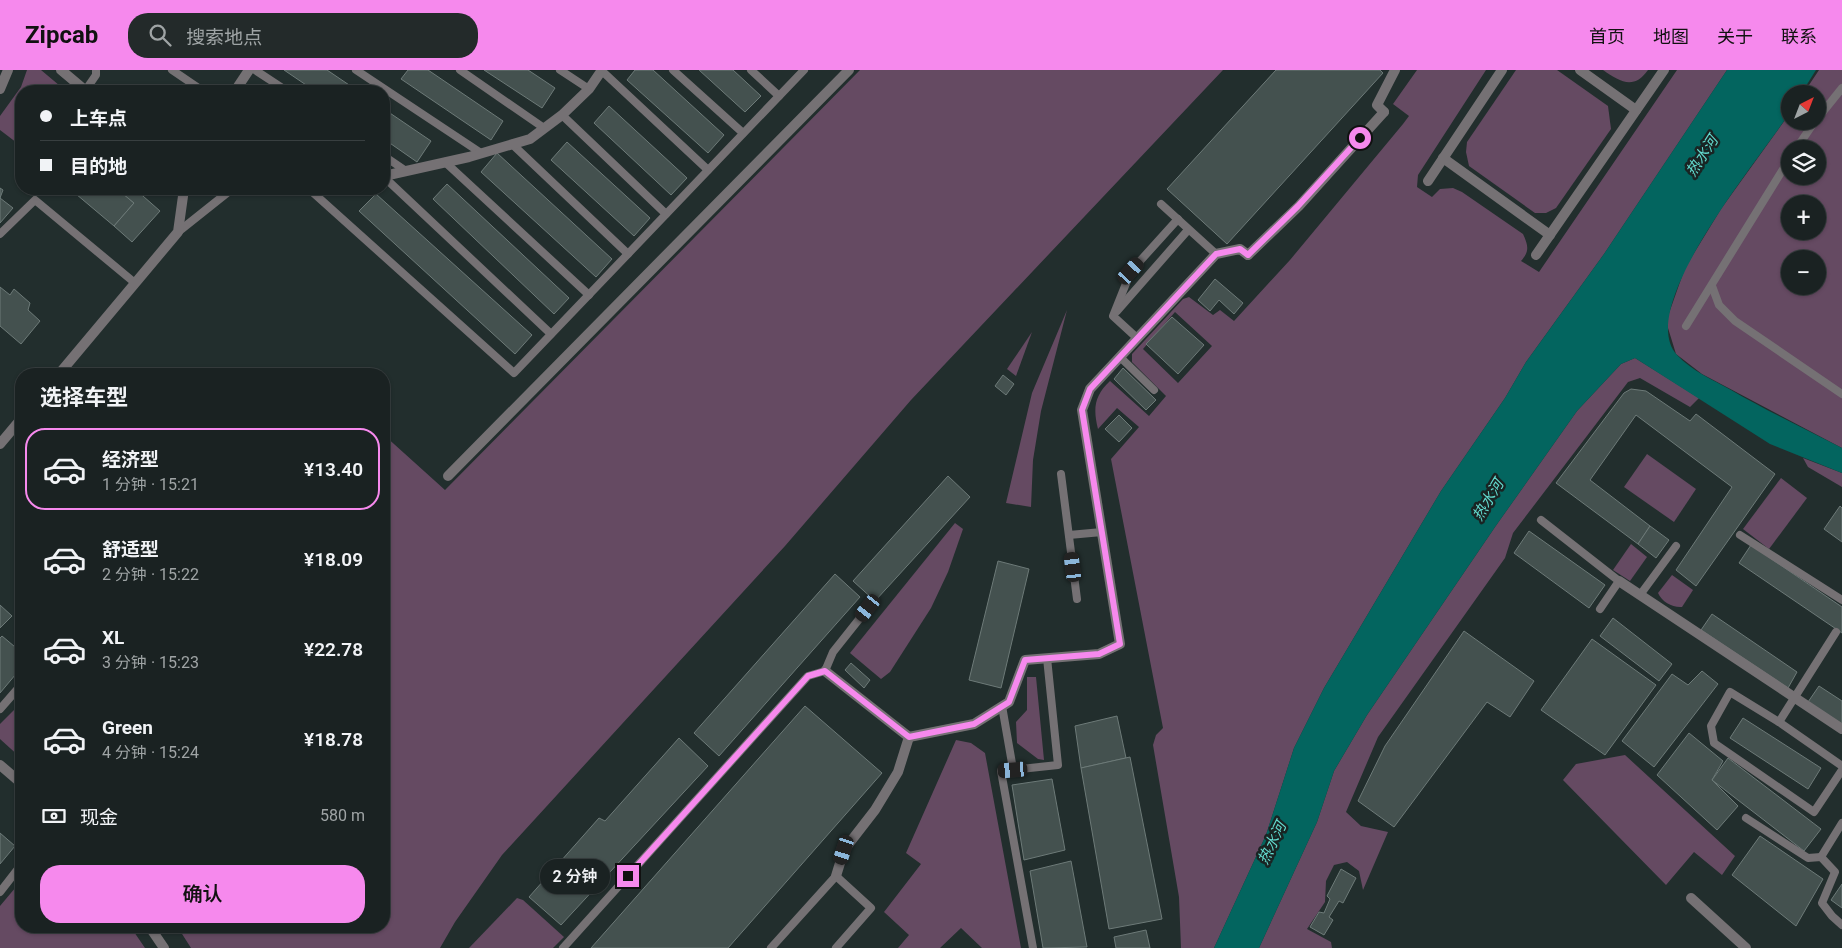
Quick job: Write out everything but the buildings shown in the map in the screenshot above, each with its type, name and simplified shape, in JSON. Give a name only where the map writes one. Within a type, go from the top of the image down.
[{"type":"street","points":[[0,89],[8,70]]},
{"type":"street","points":[[61,70],[79,85]]},
{"type":"street","points":[[239,85],[249,70]]},
{"type":"street","points":[[390,175],[530,139],[562,115],[589,89],[601,70]]},
{"type":"street","points":[[448,476],[849,70]]},
{"type":"street","points":[[825,671],[909,737],[974,724],[1009,702],[1025,660],[1099,654],[1120,644],[1082,410],[1090,389],[1216,254],[1240,249],[1248,255],[1298,206],[1384,112],[1377,105],[1395,70]]},
{"type":"street","points":[[1428,181],[1502,70]]},
{"type":"street","points":[[1580,70],[1636,110]]},
{"type":"street","points":[[1536,255],[1664,70]]},
{"type":"street","points":[[1443,158],[1550,235]]},
{"type":"street","points":[[64,368],[178,232],[183,195]]},
{"type":"street","points":[[0,444],[15,426]]},
{"type":"street","points":[[1619,580],[1842,729]]},
{"type":"street","points":[[836,876],[844,850],[875,810],[898,772],[909,737]]},
{"type":"street","points":[[0,764],[15,778]]},
{"type":"street","points":[[1691,898],[1746,948]]},
{"type":"street","points":[[154,933],[164,948]]},
{"type":"lane","points":[[90,85],[96,75],[96,70]]},
{"type":"lane","points":[[172,70],[194,85]]},
{"type":"lane","points":[[255,70],[278,85]]},
{"type":"lane","points":[[356,70],[379,85]]},
{"type":"lane","points":[[460,70],[544,128]]},
{"type":"lane","points":[[560,70],[589,89]]},
{"type":"lane","points":[[601,70],[708,170]]},
{"type":"lane","points":[[673,70],[743,134]]},
{"type":"lane","points":[[751,70],[779,96]]},
{"type":"lane","points":[[316,195],[514,373],[804,70]]},
{"type":"lane","points":[[1826,108],[1842,88]]},
{"type":"lane","points":[[390,93],[481,153]]},
{"type":"lane","points":[[562,115],[666,214]]},
{"type":"lane","points":[[512,144],[628,254]]},
{"type":"lane","points":[[390,160],[406,171]]},
{"type":"lane","points":[[445,162],[589,295]]},
{"type":"lane","points":[[1686,326],[1781,173]]},
{"type":"lane","points":[[390,183],[552,334]]},
{"type":"lane","points":[[178,232],[226,195]]},
{"type":"lane","points":[[0,234],[35,200],[134,284]]},
{"type":"lane","points":[[1161,204],[1216,254]]},
{"type":"lane","points":[[1112,316],[1131,271],[1178,219]]},
{"type":"lane","points":[[1112,316],[1188,230]]},
{"type":"lane","points":[[1712,286],[1719,305],[1735,322],[1842,394]]},
{"type":"lane","points":[[1112,316],[1137,338]]},
{"type":"lane","points":[[1120,357],[1154,390]]},
{"type":"lane","points":[[1061,474],[1077,599]]},
{"type":"lane","points":[[1541,520],[1619,580],[1600,609]]},
{"type":"lane","points":[[1069,535],[1102,532]]},
{"type":"lane","points":[[1740,535],[1842,600]]},
{"type":"lane","points":[[1640,595],[1676,546]]},
{"type":"lane","points":[[563,948],[808,676],[825,671],[833,652],[868,608]]},
{"type":"lane","points":[[1779,722],[1836,632]]},
{"type":"lane","points":[[1033,948],[1001,771],[1058,765],[1047,658]]},
{"type":"lane","points":[[0,709],[15,692]]},
{"type":"lane","points":[[1730,692],[1779,722],[1842,768],[1814,812],[1714,743],[1711,726],[1730,692]]},
{"type":"lane","points":[[1002,706],[1013,770]]},
{"type":"lane","points":[[1746,818],[1808,858],[1821,857]]},
{"type":"lane","points":[[1821,857],[1842,823]]},
{"type":"lane","points":[[1821,857],[1835,872],[1822,903],[1832,916],[1842,924]]},
{"type":"lane","points":[[0,892],[15,873]]},
{"type":"lane","points":[[771,948],[836,876],[871,908],[836,948]]},
{"type":"shaded area","points":[[27,70],[41,70],[59,85],[22,85]]},
{"type":"shaded area","points":[[860,70],[1223,70],[911,400],[785,546],[502,855],[455,922],[440,948],[191,948],[181,933],[390,933],[390,440],[445,490]]},
{"type":"shaded area","points":[[1417,70],[1486,70],[1418,175],[1417,187],[1432,197],[1440,189],[1453,188],[1462,192],[1523,234],[1527,248],[1526,254],[1521,261],[1539,272],[1677,70],[1727,70],[1604,254],[1526,362],[1505,398],[1441,491],[1324,688],[1294,748],[1266,835],[1214,948],[1181,948],[1179,897],[1153,745],[1156,735],[1163,728],[1111,459],[1139,427],[1117,408],[1098,429],[1096,403],[1101,392],[1110,381],[1149,416],[1166,396],[1132,362],[1132,354],[1183,299],[1189,297],[1213,315],[1220,310],[1234,321],[1290,260],[1409,116],[1393,104]],"holes":[[[1175,312],[1212,346],[1178,383],[1143,349]]]},
{"type":"shaded area","points":[[1516,70],[1557,70],[1608,106],[1611,129],[1556,208],[1546,213],[1535,213],[1469,166],[1466,152],[1467,142]]},
{"type":"shaded area","points":[[1603,70],[1648,70],[1637,80],[1627,82],[1615,78]]},
{"type":"shaded area","points":[[1819,70],[1842,70],[1842,448],[1702,374],[1676,354],[1668,328],[1668,316],[1685,268],[1721,209],[1781,126],[1781,130],[1826,130],[1826,85],[1809,85]]},
{"type":"shaded area","points":[[15,95],[15,141],[0,130],[0,116]]},
{"type":"shaded area","points":[[1067,310],[1041,411],[1033,460],[1031,507],[1006,503],[1032,393]]},
{"type":"shaded area","points":[[1032,332],[1016,376],[1007,369]]},
{"type":"shaded area","points":[[1635,358],[1699,398],[1690,407],[1640,378],[1628,382],[1513,533],[1505,558],[1378,737],[1346,812],[1361,826],[1388,832],[1363,890],[1359,871],[1347,862],[1334,865],[1326,881],[1325,902],[1307,929],[1331,942],[1332,948],[1259,948],[1317,822],[1334,771],[1367,715],[1495,527],[1577,411],[1621,364]]},
{"type":"shaded area","points":[[1647,454],[1696,489],[1674,522],[1624,487]]},
{"type":"shaded area","points":[[1803,458],[1842,473],[1842,487],[1808,467]]},
{"type":"shaded area","points":[[1781,478],[1807,498],[1769,549],[1743,529]]},
{"type":"shaded area","points":[[955,523],[963,529],[948,572],[931,608],[890,672],[881,679],[850,653]]},
{"type":"shaded area","points":[[1631,544],[1647,557],[1630,581],[1613,570]]},
{"type":"shaded area","points":[[1672,575],[1693,590],[1682,607],[1668,604],[1658,593]]},
{"type":"shaded area","points":[[1027,677],[1036,677],[1044,760],[1038,759],[1017,743],[1016,722],[1027,710]]},
{"type":"shaded area","points":[[15,709],[15,753],[0,739],[0,724]]},
{"type":"shaded area","points":[[956,740],[971,743],[985,753],[1021,948],[982,948],[961,928],[940,948],[898,948],[909,935],[884,912],[921,864],[906,853]]},
{"type":"shaded area","points":[[1625,755],[1735,856],[1722,875],[1694,852],[1666,885],[1563,780],[1576,764]]},
{"type":"shaded area","points":[[15,888],[15,933],[135,933],[145,948],[0,948],[0,906]]},
{"type":"shaded area","points":[[517,898],[523,900],[564,937],[553,948],[469,948]]},
{"type":"water","name":"热水河","points":[[1727,70],[1816,70],[1807,85],[1781,85],[1781,125],[1731,195],[1686,268],[1672,303],[1668,333],[1677,355],[1696,370],[1758,405],[1842,448],[1842,473],[1770,444],[1635,358],[1621,364],[1577,411],[1495,527],[1367,715],[1334,771],[1317,822],[1259,948],[1214,948],[1266,835],[1294,748],[1324,688],[1441,491],[1505,398],[1526,362],[1604,254]]},
{"type":"route","points":[[628,876],[808,676],[825,671],[909,737],[974,724],[1009,702],[1025,660],[1099,654],[1120,644],[1082,410],[1090,389],[1216,254],[1240,249],[1248,255],[1298,206],[1360,138]]}]
